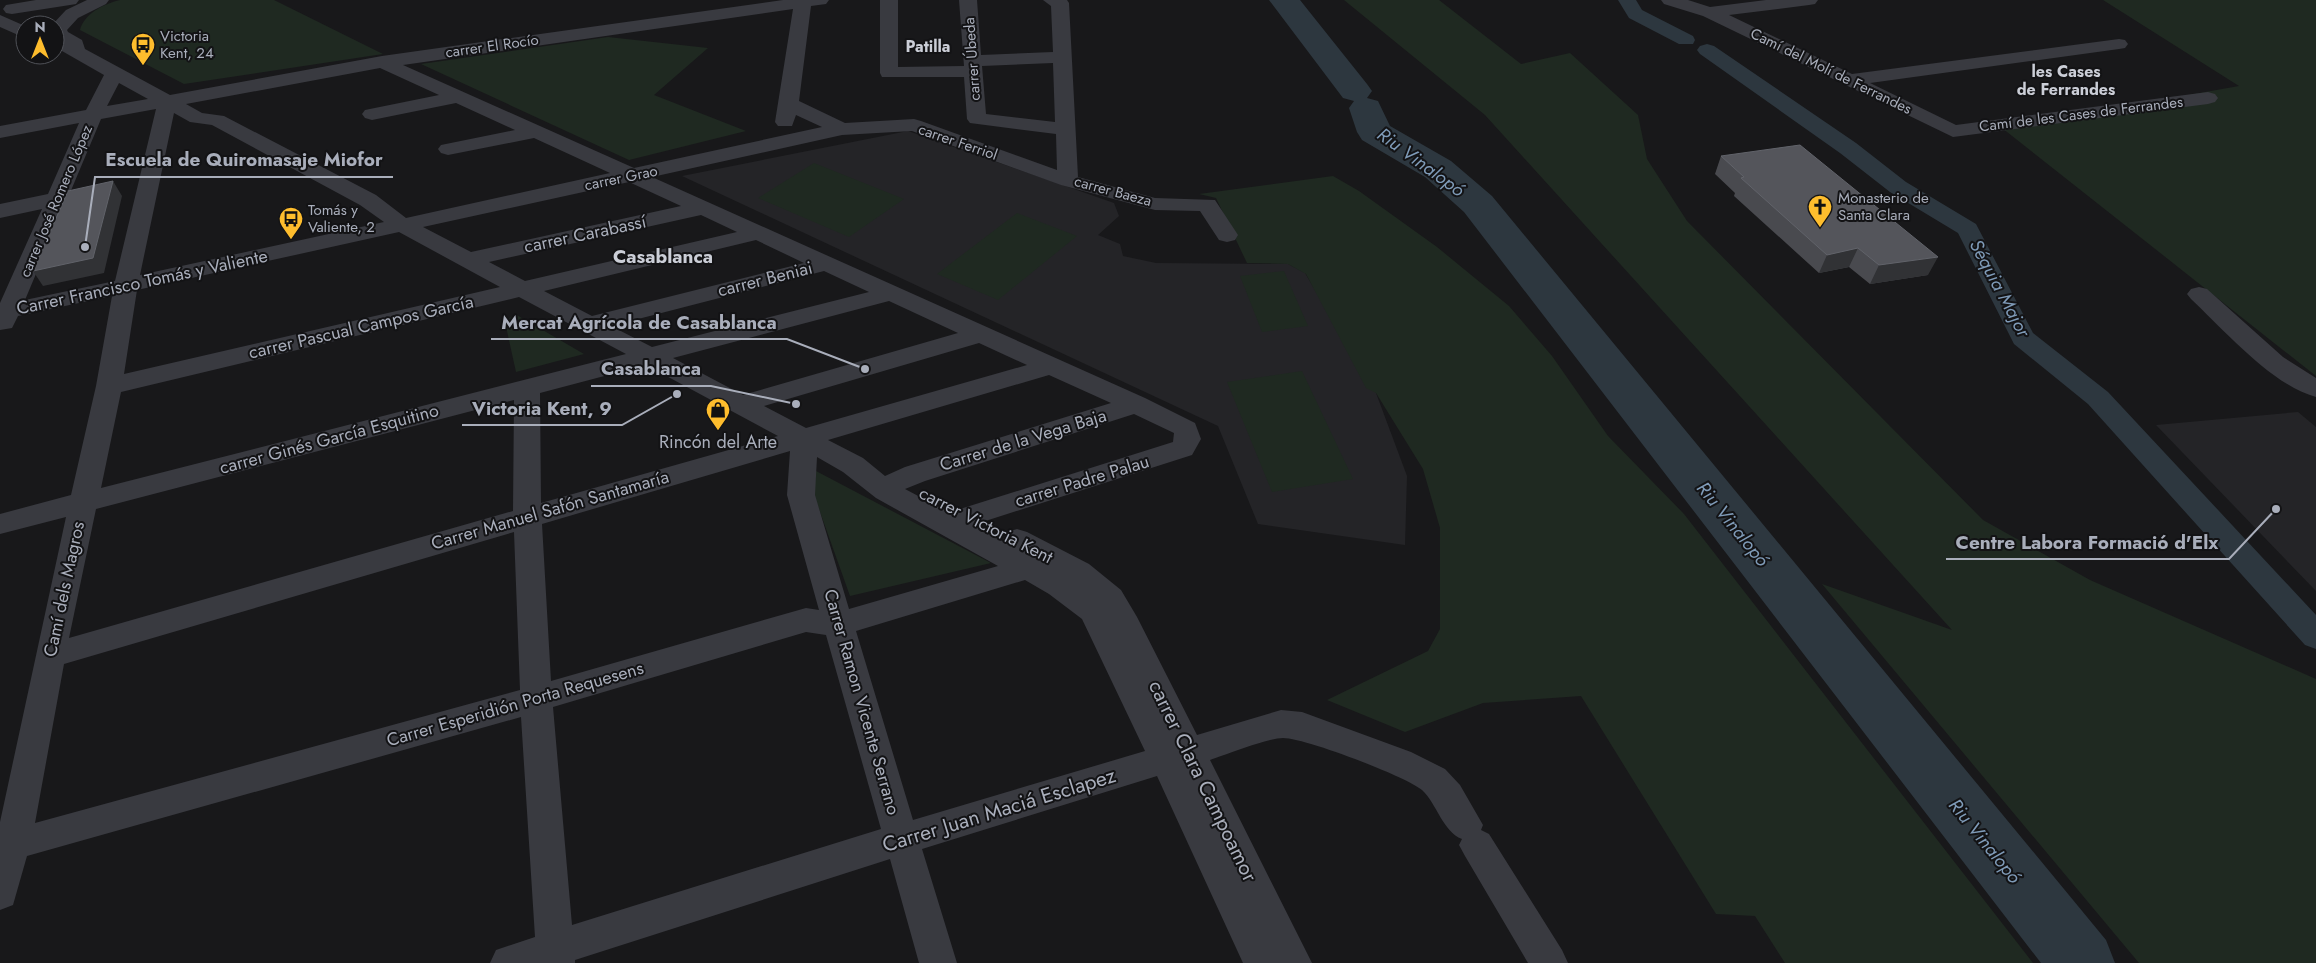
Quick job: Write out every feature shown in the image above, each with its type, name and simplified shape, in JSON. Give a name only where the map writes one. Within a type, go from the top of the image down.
[{"type":"street","points":[[6,8],[70,0]]},
{"type":"street","points":[[65,51],[76,52],[76,44],[60,35],[58,29],[72,14],[100,0]]},
{"type":"street","points":[[889,0],[889,73],[1062,57]]},
{"type":"street","name":"carrer Úbeda","points":[[968,0],[977,119],[1066,128]]},
{"type":"street","name":"Camí del Molí de Ferrandes","points":[[1670,0],[1709,12],[1953,131]]},
{"type":"street","points":[[1709,12],[1809,0]]},
{"type":"street","points":[[779,144],[811,1]]},
{"type":"street","name":"carrer El Rocío","points":[[0,132],[382,62],[811,1]]},
{"type":"street","name":"carrer Baeza","points":[[1056,2],[1062,57],[1068,181],[1155,204],[1207,205],[1227,235]]},
{"type":"street","points":[[6,8],[19,15]]},
{"type":"street","points":[[6,8],[15,20]]},
{"type":"street","points":[[1851,80],[2119,44]]},
{"type":"street","name":"carrer Victoria Kent","points":[[65,46],[166,102],[199,123],[354,207],[400,224],[804,438],[853,466],[892,485],[970,516],[1076,572],[1095,583],[1102,605]]},
{"type":"street","points":[[382,62],[1136,404]]},
{"type":"street","name":"carrer José Romero López","points":[[3,318],[58,199],[93,115],[114,74]]},
{"type":"street","points":[[372,114],[458,97]]},
{"type":"street","name":"Camí de les Cases de Ferrandes","points":[[1953,131],[2208,98]]},
{"type":"street","name":"Camí dels Magros","points":[[0,893],[6,846],[109,386],[126,285],[166,102]]},
{"type":"street","name":"carrer Ferriol","points":[[789,104],[842,129],[914,125],[1068,181]]},
{"type":"street","points":[[156,144],[168,136],[199,123]]},
{"type":"street","name":"carrer Grao","points":[[400,224],[633,176],[842,129]]},
{"type":"street","points":[[448,149],[536,132]]},
{"type":"street","points":[[0,211],[58,199]]},
{"type":"street","name":"carrer Carabassí","points":[[467,260],[703,208]]},
{"type":"street","name":"Carrer Francisco Tomás y Valiente","points":[[3,318],[126,285],[400,224]]},
{"type":"street","name":"carrer Pascual Campos García","points":[[109,386],[759,233]]},
{"type":"street","name":"carrer Beniai","points":[[588,324],[826,264]]},
{"type":"street","name":"carrer Ginés García Esquitino","points":[[0,524],[890,294]]},
{"type":"street","points":[[2199,294],[2274,362],[2316,389]]},
{"type":"street","points":[[740,404],[981,334]]},
{"type":"street","name":"Carrer Manuel Safón Santamaría","points":[[50,656],[527,516],[1051,366]]},
{"type":"street","points":[[527,387],[527,516],[536,699],[555,956]]},
{"type":"street","name":"carrer Padre Palau","points":[[970,516],[1183,448],[1188,438],[1186,429],[1136,404]]},
{"type":"street","name":"Carrer de la Vega Baja","points":[[892,485],[1136,404]]},
{"type":"street","name":"Carrer Ramon Vicente Serrano","points":[[804,438],[801,495],[938,963]]},
{"type":"street","name":"carrer Victoria Kent","points":[[892,485],[1060,586],[1102,605]]},
{"type":"street","name":"Carrer Esperidión Porta Requesens","points":[[6,846],[536,699],[806,620],[838,624],[1030,568]]},
{"type":"street","name":"carrer Clara Campoamor","points":[[1102,605],[1106,633],[1177,756],[1283,962]]},
{"type":"street","name":"Carrer Juan Maciá Esclapez","points":[[509,963],[555,956],[902,839],[1281,724],[1302,726],[1399,762],[1433,779],[1448,796],[1549,963]]},
{"type":"shaded area","points":[[120,0],[274,0],[383,54],[184,84],[80,30],[82,24],[95,10]]},
{"type":"shaded area","points":[[1344,0],[1439,0],[1521,64],[1570,53],[1638,115],[1647,159],[1687,221],[1983,520],[2090,580],[2316,679],[2316,963],[2139,963],[1822,584],[1952,630],[1485,115]]},
{"type":"shaded area","points":[[2103,0],[2316,0],[2316,376],[2002,128],[2239,86]]},
{"type":"shaded area","points":[[608,37],[708,48],[654,95],[746,131],[629,160],[421,64]]},
{"type":"shaded area","points":[[908,131],[1114,203],[1119,216],[1098,235],[1120,244],[1123,256],[1156,263],[1288,264],[1305,273],[1376,393],[1407,476],[1405,545],[1258,524],[1218,426],[682,176]]},
{"type":"shaded area","points":[[814,163],[904,199],[849,237],[758,198]]},
{"type":"shaded area","points":[[1333,176],[1359,191],[1437,247],[1509,306],[1552,356],[1608,436],[1684,514],[2033,963],[1785,963],[1755,916],[1716,914],[1581,696],[1483,703],[1405,732],[1327,700],[1428,651],[1440,629],[1440,528],[1423,469],[1376,393],[1366,388],[1306,274],[1288,264],[1247,263],[1216,198],[1199,194]]},
{"type":"shaded area","points":[[1017,213],[1077,236],[998,300],[937,274]]},
{"type":"shaded area","points":[[1284,271],[1308,326],[1262,332],[1240,276]]},
{"type":"shaded area","points":[[515,314],[584,354],[516,372],[505,322]]},
{"type":"shaded area","points":[[1302,371],[1353,479],[1272,492],[1227,382]]},
{"type":"shaded area","points":[[2298,412],[2316,427],[2316,591],[2156,425]]},
{"type":"shaded area","points":[[816,471],[991,563],[850,596],[814,495]]},
{"type":"building","name":"Monasterio de Santa Clara","points":[[1800,145],[1938,257],[1879,265],[1858,248],[1827,255],[1741,178],[1744,177],[1721,156]]},
{"type":"building","points":[[113,181],[93,258],[33,271],[68,191]]},
{"type":"waterway","name":"Riu Vinalopó","points":[[1284,0],[1355,91]]},
{"type":"waterway","name":"Séquia Major","points":[[1627,0],[1635,14],[1686,40]]},
{"type":"waterway","name":"Séquia Major","points":[[1707,50],[1848,148],[1898,187],[1968,229],[2023,338],[2098,398],[2316,636]]},
{"type":"waterway","name":"Riu Vinalopó","points":[[1366,108],[1375,132],[1438,169],[1478,204],[2082,963]]},
{"type":"place","name":"Victoria Kent, 24","points":[[143,66]]},
{"type":"place","name":"Monasterio de Santa Clara","points":[[1820,228]]},
{"type":"place","name":"Tomás y Valiente, 2","points":[[291,240]]},
{"type":"place","name":"Escuela de Quiromasaje Miofor","points":[[85,247]]},
{"type":"place","name":"Mercat Agrícola de Casablanca","points":[[865,369]]},
{"type":"place","name":"Victoria Kent, 9","points":[[677,394]]},
{"type":"place","name":"Casablanca","points":[[796,404]]},
{"type":"place","name":"Rincón del Arte","points":[[718,431]]},
{"type":"place","name":"Centre Labora Formació d'Elx","points":[[2276,509]]},
{"type":"district","name":"Patilla","points":[[928,46]]},
{"type":"district","name":"les Cases de Ferrandes","points":[[2066,80]]},
{"type":"district","name":"Casablanca","points":[[663,256]]}]
